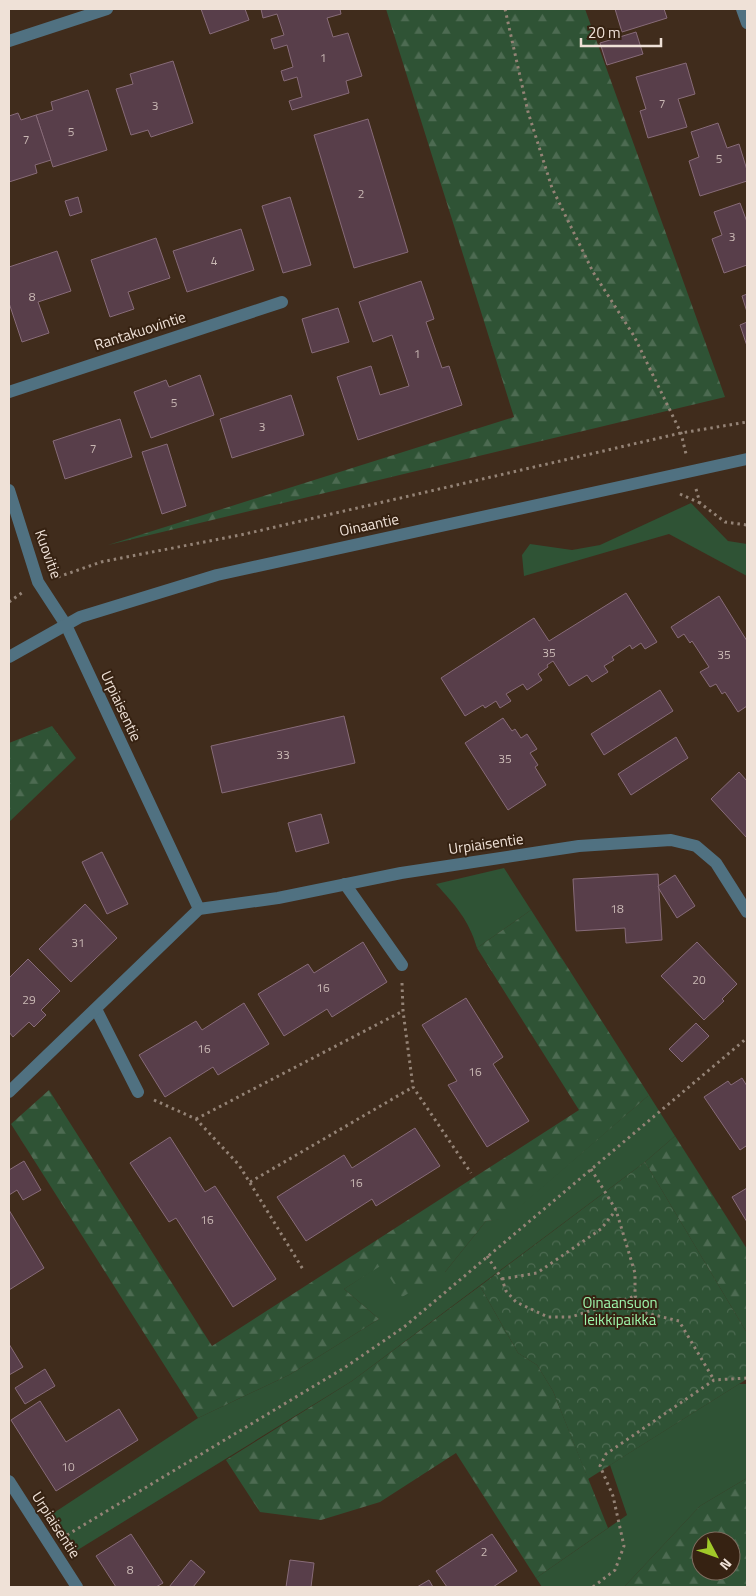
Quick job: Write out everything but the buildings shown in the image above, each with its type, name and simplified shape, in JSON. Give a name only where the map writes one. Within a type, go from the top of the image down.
[{"type":"street","points":[[9,41],[107,9]]},
{"type":"street","points":[[742,9],[747,23]]},
{"type":"street","name":"Rantakuovintie","points":[[9,392],[282,302]]},
{"type":"street","name":"Oinaantie","points":[[9,657],[80,617],[217,574],[747,459]]},
{"type":"street","name":"Kuovitie","points":[[9,490],[38,582],[66,625]]},
{"type":"street","name":"Urpiaisentie","points":[[66,625],[199,909],[278,898],[401,873],[578,846],[671,840],[696,846],[716,863],[747,912]]},
{"type":"street","points":[[345,884],[402,965]]},
{"type":"street","points":[[9,1092],[199,909]]},
{"type":"street","points":[[96,1009],[138,1092]]},
{"type":"street","name":"Urpiaisentie","points":[[9,1481],[77,1587]]},
{"type":"path","points":[[505,9],[528,112],[552,188],[593,272],[634,336],[681,433]]},
{"type":"path","points":[[9,602],[38,582],[101,562],[245,534],[681,433],[747,422]]},
{"type":"path","points":[[402,965],[403,1011],[413,1087],[472,1173]]},
{"type":"path","points":[[196,1119],[403,1011]]},
{"type":"path","points":[[50,1545],[344,1368],[404,1327],[747,1038]]},
{"type":"path","points":[[250,1182],[413,1087]]},
{"type":"path","points":[[138,1092],[196,1119],[239,1166],[304,1271]]},
{"type":"path","points":[[591,1169],[616,1210],[635,1274],[635,1296],[646,1313],[679,1321],[714,1380]]},
{"type":"path","points":[[502,1279],[537,1273],[601,1229],[616,1210]]},
{"type":"path","points":[[487,1256],[502,1279],[506,1292],[516,1302],[548,1317],[571,1317],[635,1296]]},
{"type":"path","points":[[593,1587],[615,1570],[624,1546],[613,1496],[600,1466],[606,1454],[714,1380],[747,1378]]},
{"type":"green space","points":[[386,9],[585,9],[725,397],[108,545],[514,417]]},
{"type":"green space","points":[[691,503],[728,541],[747,544],[747,576],[669,534],[524,576],[522,555],[530,544],[572,550],[600,545]]},
{"type":"green space","points":[[52,726],[76,758],[9,822],[9,743]]},
{"type":"green space","points":[[504,868],[531,910],[477,948],[466,921],[436,884]]},
{"type":"green space","points":[[531,910],[649,1095],[506,1219],[486,1221],[445,1272],[402,1297],[382,1265],[344,1289],[379,1319],[289,1375],[198,1418],[11,1124],[49,1090],[212,1346],[579,1110],[477,948]]},
{"type":"green space","points":[[649,1095],[675,1136],[645,1162],[352,1381],[76,1551],[52,1514],[198,1418],[289,1375],[379,1319],[344,1289],[382,1264],[445,1272],[486,1221],[506,1218]]},
{"type":"green space","points":[[675,1136],[747,1249],[747,1333],[645,1162]]},
{"type":"green space","name":"Oinaansuon leikkipaikka","points":[[645,1162],[747,1333],[747,1379],[588,1479],[553,1391],[537,1365],[518,1353],[480,1286]]},
{"type":"green space","points":[[480,1286],[518,1353],[537,1365],[553,1391],[608,1528],[536,1578],[456,1453],[380,1502],[321,1520],[260,1512],[226,1460],[352,1381]]},
{"type":"green space","points":[[739,1384],[747,1384],[747,1478],[700,1506],[624,1587],[542,1587],[536,1578],[627,1515],[610,1465]]},
{"type":"green space","points":[[747,1478],[747,1587],[624,1587],[700,1506]]}]
